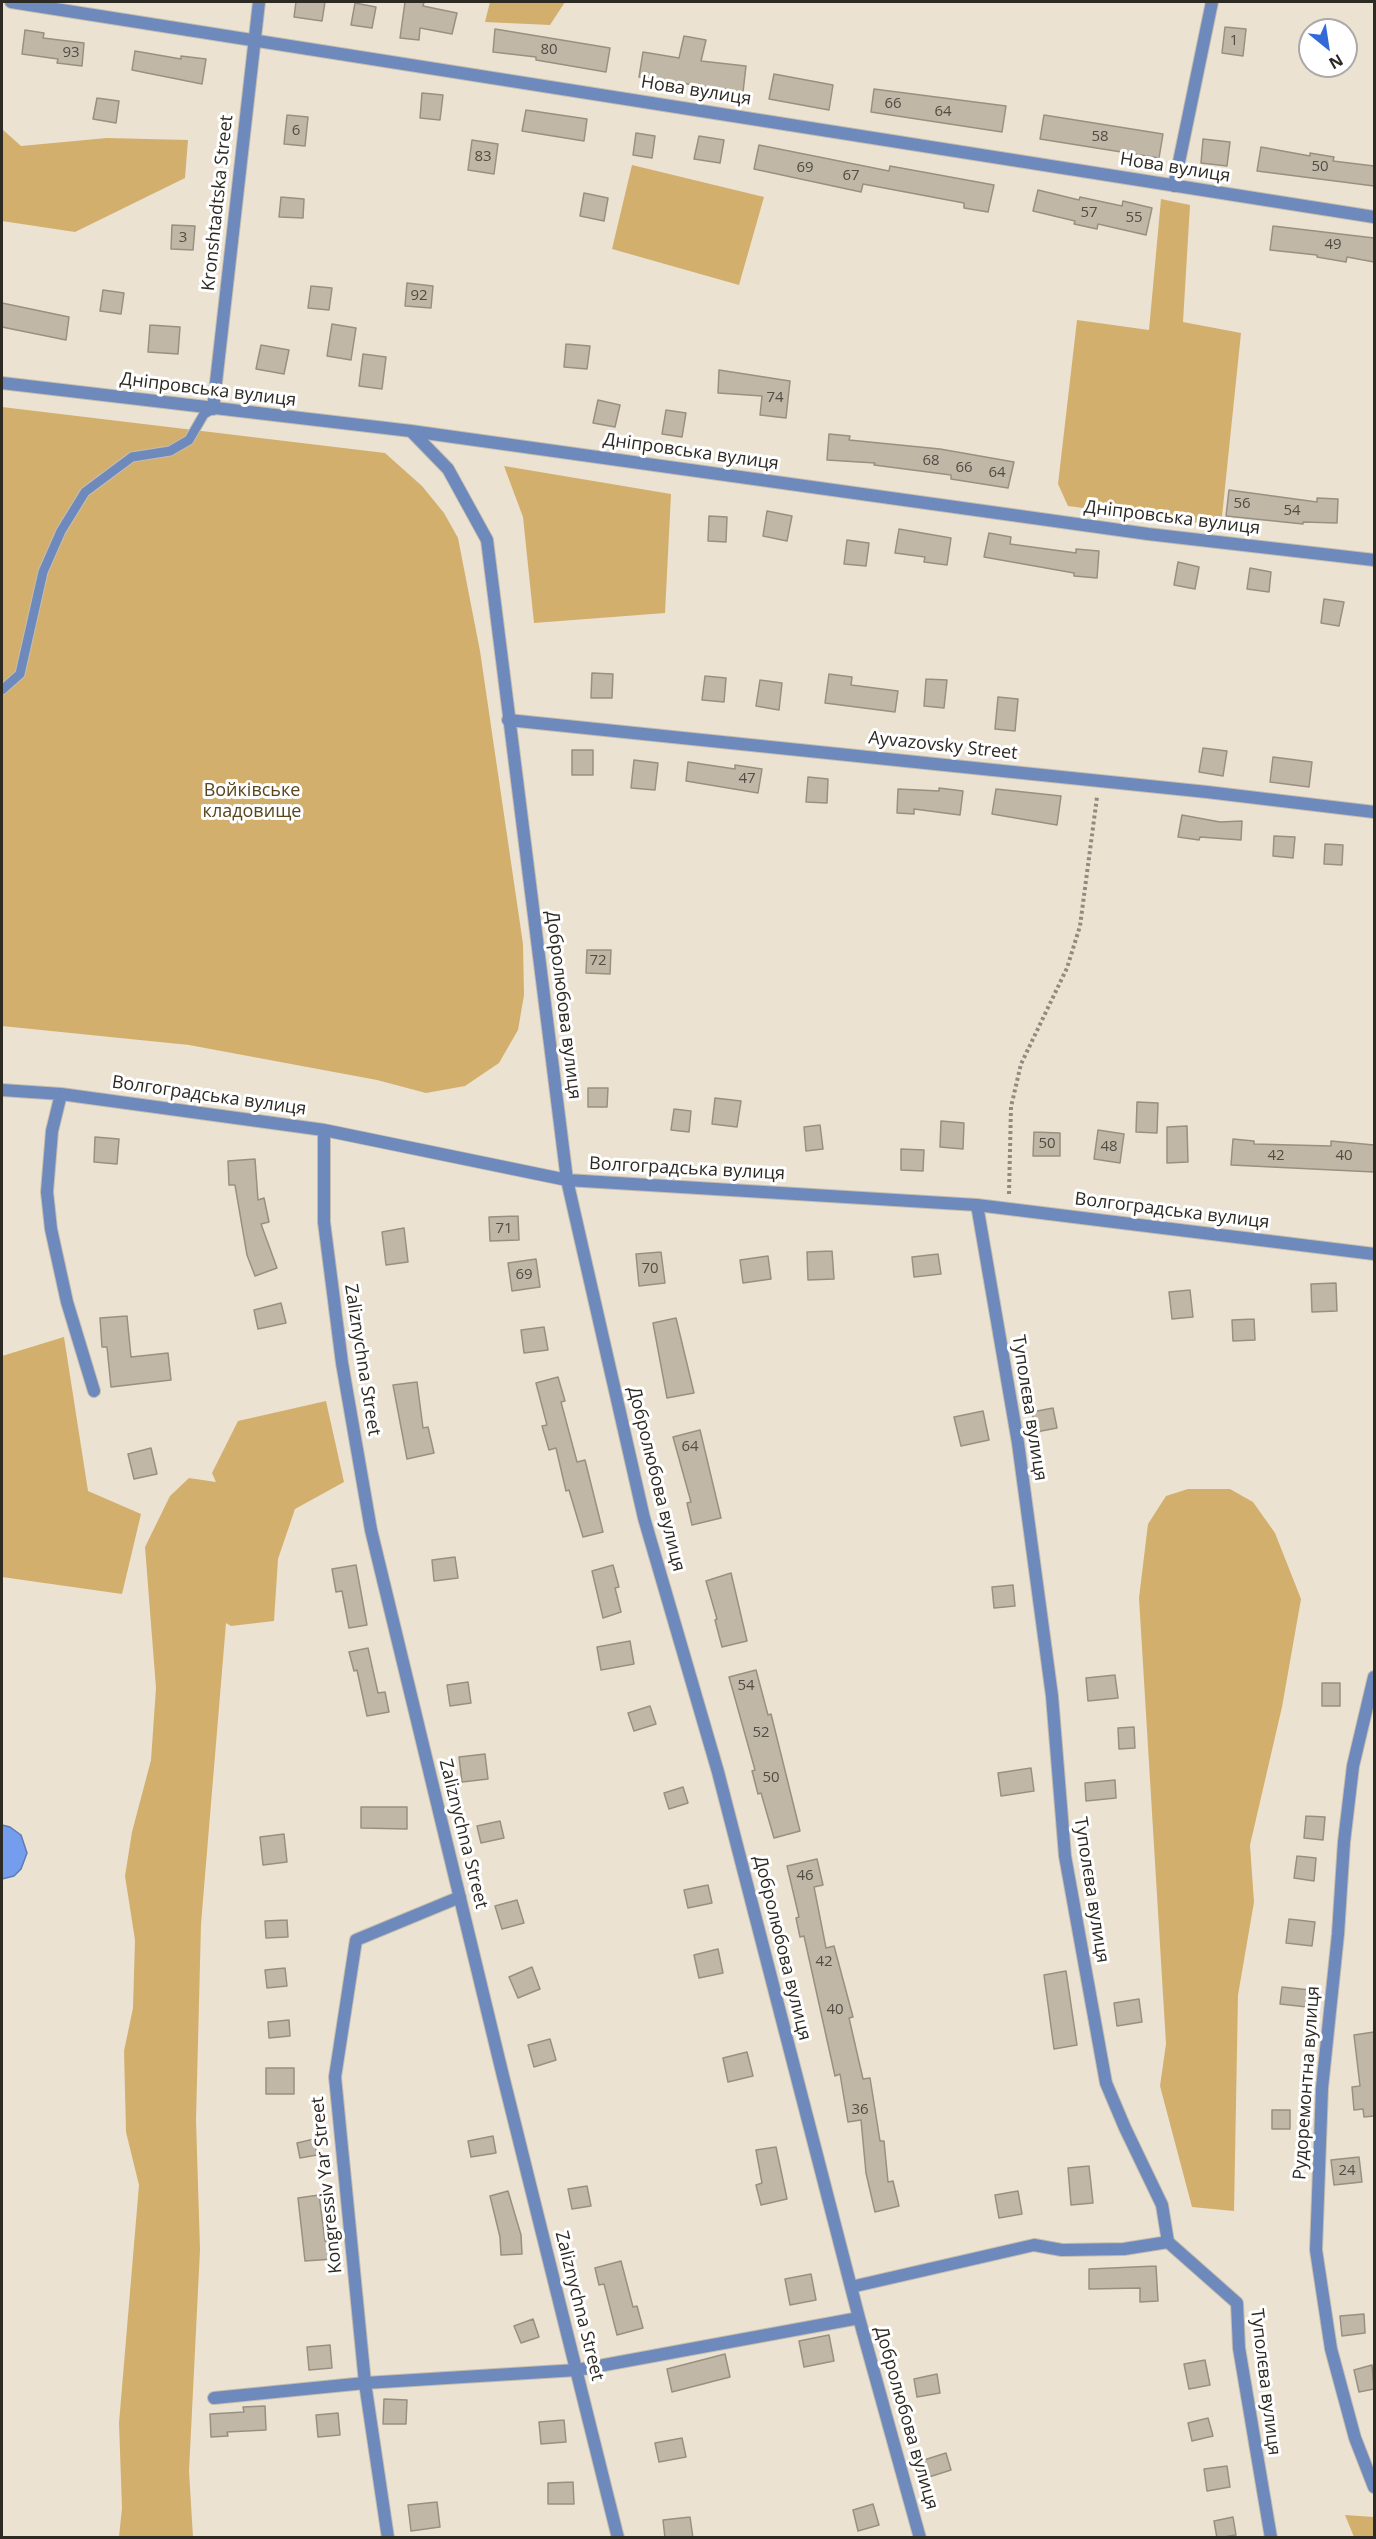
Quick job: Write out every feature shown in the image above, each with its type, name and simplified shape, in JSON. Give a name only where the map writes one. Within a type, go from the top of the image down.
[{"type":"street","name":"Нова вулиця","points":[[11,2],[255,38],[1374,217]]},
{"type":"street","name":"Kronshtadtska Street","points":[[213,409],[259,2]]},
{"type":"street","points":[[1174,186],[1212,2]]},
{"type":"street","name":"Дніпровська вулиця","points":[[2,383],[411,431],[1136,532],[1374,560]]},
{"type":"street","name":"Добролюбова вулиця","points":[[411,431],[448,469],[487,540],[567,1180],[644,1518],[718,1772],[859,2318],[920,2538]]},
{"type":"street","name":"Ayvazovsky Street","points":[[508,720],[1374,812]]},
{"type":"street","name":"Волгоградська вулиця","points":[[2,1089],[61,1094],[324,1130],[567,1180],[977,1205],[1374,1254]]},
{"type":"street","points":[[61,1094],[52,1131],[47,1192],[51,1229],[67,1302],[94,1391]]},
{"type":"street","name":"Zaliznychna Street","points":[[324,1130],[324,1222],[342,1363],[367,1508],[418,1730],[618,2538]]},
{"type":"street","name":"Туполєва вулиця","points":[[977,1205],[1018,1443],[1052,1696],[1065,1856],[1106,2083],[1134,2149],[1162,2205],[1168,2242],[1237,2303],[1239,2348],[1271,2538]]},
{"type":"street","name":"Рудоремонтна вулиця","points":[[1374,1677],[1353,1766],[1344,1842],[1338,1934],[1322,2088],[1316,2250],[1331,2349],[1355,2438],[1374,2487]]},
{"type":"street","name":"Kongressiv Yar Street","points":[[388,2538],[365,2383],[335,2078],[356,1940],[460,1897]]},
{"type":"street","points":[[851,2287],[1034,2245],[1062,2250],[1124,2249],[1168,2242]]},
{"type":"street","points":[[214,2398],[365,2383],[577,2370],[859,2318]]},
{"type":"lane","points":[[2,690],[8,688],[20,674],[43,572],[61,531],[85,492],[132,458],[170,451],[189,440],[204,414],[213,409]]},
{"type":"path","points":[[1008,1209],[1011,1107],[1021,1064],[1067,968],[1080,926],[1098,781]]},
{"type":"green space","points":[[490,2],[565,2],[550,25],[485,22]]},
{"type":"green space","points":[[2,129],[21,146],[107,138],[188,140],[185,178],[75,232],[2,221]]},
{"type":"green space","points":[[632,165],[764,197],[739,285],[612,249]]},
{"type":"green space","points":[[1161,199],[1190,205],[1183,322],[1241,333],[1221,526],[1068,506],[1058,484],[1077,320],[1149,330]]},
{"type":"green space","name":"Войківське кладовище","points":[[2,407],[385,453],[422,486],[444,513],[458,538],[480,651],[523,944],[524,995],[518,1030],[499,1063],[465,1086],[426,1093],[377,1080],[189,1045],[2,1026]]},
{"type":"green space","points":[[504,466],[671,494],[665,613],[534,623],[523,517]]},
{"type":"green space","points":[[64,1337],[88,1491],[141,1514],[122,1594],[2,1577],[2,1356]]},
{"type":"green space","points":[[326,1401],[344,1482],[295,1509],[278,1559],[274,1621],[231,1626],[226,1623],[201,1924],[196,2120],[200,2250],[189,2471],[193,2537],[119,2537],[122,2508],[119,2423],[139,2185],[126,2132],[124,2051],[133,2008],[135,1940],[125,1876],[132,1832],[151,1760],[156,1688],[145,1547],[170,1496],[189,1478],[216,1482],[212,1473],[238,1421]]},
{"type":"green space","points":[[1188,1489],[1230,1489],[1253,1502],[1275,1533],[1301,1599],[1282,1707],[1250,1845],[1254,1902],[1238,1995],[1234,2211],[1192,2207],[1160,2086],[1166,2044],[1139,1598],[1148,1524],[1166,1496]]},
{"type":"green space","points":[[1345,2515],[1374,2517],[1374,2537],[1354,2537]]},
{"type":"water","points":[[2,1825],[10,1827],[21,1835],[27,1853],[21,1869],[14,1876],[2,1879]]},
{"type":"building","points":[[296,2],[325,2],[322,21],[294,17]]},
{"type":"building","points":[[405,2],[424,2],[423,6],[457,13],[452,34],[420,28],[419,40],[400,38]]},
{"type":"building","points":[[355,3],[376,7],[372,28],[351,25]]},
{"type":"building","points":[[1225,27],[1246,29],[1243,56],[1222,53]]},
{"type":"building","points":[[495,29],[610,48],[606,72],[536,60],[536,57],[493,52]]},
{"type":"building","points":[[25,30],[44,33],[43,38],[84,43],[82,66],[57,63],[58,59],[22,54]]},
{"type":"building","points":[[684,36],[706,40],[701,61],[746,66],[743,92],[639,77],[643,52],[679,58]]},
{"type":"building","points":[[135,51],[181,59],[181,56],[206,59],[202,84],[132,70]]},
{"type":"building","points":[[774,74],[833,85],[829,110],[769,99]]},
{"type":"building","points":[[874,89],[1006,106],[1002,132],[871,112]]},
{"type":"building","points":[[422,93],[443,95],[440,120],[420,118]]},
{"type":"building","points":[[97,98],[119,101],[116,123],[93,119]]},
{"type":"building","points":[[526,110],[587,119],[584,141],[522,131]]},
{"type":"building","points":[[287,115],[308,117],[305,146],[284,144]]},
{"type":"building","points":[[1044,115],[1163,134],[1159,158],[1040,139]]},
{"type":"building","points":[[636,133],[655,136],[652,158],[633,155]]},
{"type":"building","points":[[699,136],[724,140],[720,163],[694,159]]},
{"type":"building","points":[[1203,139],[1230,142],[1227,166],[1201,163]]},
{"type":"building","points":[[472,140],[498,144],[494,174],[468,170]]},
{"type":"building","points":[[759,145],[889,171],[890,166],[994,185],[988,212],[964,208],[964,203],[863,184],[861,192],[754,169]]},
{"type":"building","points":[[1261,147],[1310,156],[1310,153],[1334,157],[1333,161],[1374,166],[1374,186],[1257,171]]},
{"type":"building","points":[[1038,190],[1079,200],[1080,197],[1122,206],[1123,201],[1152,208],[1146,235],[1098,224],[1097,229],[1033,211]]},
{"type":"building","points":[[584,193],[608,198],[604,221],[580,216]]},
{"type":"building","points":[[281,197],[304,199],[303,218],[279,217]]},
{"type":"building","points":[[172,225],[195,226],[193,250],[171,249]]},
{"type":"building","points":[[1273,226],[1374,238],[1374,262],[1347,257],[1346,262],[1317,257],[1317,255],[1270,250]]},
{"type":"building","points":[[407,283],[433,286],[431,308],[405,306]]},
{"type":"building","points":[[311,286],[332,288],[329,310],[308,308]]},
{"type":"building","points":[[103,290],[124,293],[121,314],[100,311]]},
{"type":"building","points":[[2,303],[69,317],[66,340],[2,327]]},
{"type":"building","points":[[332,324],[356,328],[351,360],[327,356]]},
{"type":"building","points":[[150,325],[180,327],[178,354],[148,352]]},
{"type":"building","points":[[566,344],[590,346],[587,369],[564,367]]},
{"type":"building","points":[[261,345],[289,350],[284,374],[256,369]]},
{"type":"building","points":[[363,354],[386,357],[382,389],[359,386]]},
{"type":"building","points":[[719,370],[790,381],[786,418],[760,415],[762,396],[718,393]]},
{"type":"building","points":[[598,400],[620,405],[615,427],[593,423]]},
{"type":"building","points":[[666,410],[686,413],[682,437],[662,434]]},
{"type":"building","points":[[829,434],[850,436],[849,440],[940,449],[1014,462],[1008,488],[951,479],[951,475],[874,465],[875,463],[827,460]]},
{"type":"building","points":[[1229,490],[1317,502],[1317,498],[1338,499],[1337,523],[1303,522],[1303,524],[1226,516]]},
{"type":"building","points":[[767,511],[792,516],[787,541],[763,536]]},
{"type":"building","points":[[709,516],[727,517],[726,542],[708,541]]},
{"type":"building","points":[[899,529],[951,538],[947,565],[924,562],[925,557],[895,553]]},
{"type":"building","points":[[989,533],[1011,537],[1010,544],[1076,553],[1076,549],[1099,551],[1097,578],[1074,576],[1074,573],[984,557]]},
{"type":"building","points":[[847,540],[869,543],[866,566],[844,564]]},
{"type":"building","points":[[1178,562],[1199,567],[1195,589],[1174,585]]},
{"type":"building","points":[[1250,568],[1271,572],[1269,592],[1247,589]]},
{"type":"building","points":[[1324,599],[1344,602],[1339,626],[1321,623]]},
{"type":"building","points":[[592,673],[613,674],[612,698],[591,698]]},
{"type":"building","points":[[829,674],[852,677],[851,685],[898,691],[895,712],[825,703]]},
{"type":"building","points":[[705,676],[726,678],[724,702],[702,700]]},
{"type":"building","points":[[926,679],[947,680],[944,708],[924,706]]},
{"type":"building","points":[[760,680],[782,683],[779,710],[756,706]]},
{"type":"building","points":[[998,697],[1018,699],[1015,731],[995,729]]},
{"type":"building","points":[[1203,748],[1227,751],[1223,776],[1199,772]]},
{"type":"building","points":[[572,750],[593,750],[593,775],[572,775]]},
{"type":"building","points":[[1273,757],[1312,762],[1309,787],[1270,782]]},
{"type":"building","points":[[634,760],[658,763],[655,790],[631,788]]},
{"type":"building","points":[[688,762],[735,769],[735,765],[762,769],[758,793],[686,781]]},
{"type":"building","points":[[808,777],[828,779],[827,803],[806,802]]},
{"type":"building","points":[[939,788],[963,791],[960,815],[914,809],[914,814],[897,813],[898,789],[939,791]]},
{"type":"building","points":[[996,789],[1061,796],[1057,825],[992,814]]},
{"type":"building","points":[[1182,815],[1220,822],[1242,821],[1241,840],[1200,837],[1199,840],[1178,837]]},
{"type":"building","points":[[1274,836],[1295,837],[1293,858],[1273,856]]},
{"type":"building","points":[[1325,844],[1343,845],[1342,865],[1324,864]]},
{"type":"building","points":[[587,950],[611,950],[610,974],[586,973]]},
{"type":"building","points":[[588,1088],[608,1088],[607,1107],[588,1107]]},
{"type":"building","points":[[715,1098],[741,1101],[737,1127],[712,1124]]},
{"type":"building","points":[[1137,1102],[1158,1103],[1157,1133],[1136,1132]]},
{"type":"building","points":[[674,1109],[691,1111],[689,1132],[671,1130]]},
{"type":"building","points":[[941,1121],[964,1123],[963,1149],[940,1147]]},
{"type":"building","points":[[820,1125],[823,1149],[806,1151],[804,1127]]},
{"type":"building","points":[[1187,1126],[1188,1162],[1167,1163],[1167,1127]]},
{"type":"building","points":[[1098,1130],[1124,1134],[1120,1163],[1094,1159]]},
{"type":"building","points":[[1034,1132],[1060,1133],[1060,1156],[1033,1156]]},
{"type":"building","points":[[95,1137],[119,1139],[117,1164],[94,1162]]},
{"type":"building","points":[[1233,1139],[1254,1141],[1254,1144],[1331,1146],[1331,1141],[1374,1145],[1374,1172],[1231,1165]]},
{"type":"building","points":[[901,1149],[924,1150],[923,1171],[901,1170]]},
{"type":"building","points":[[255,1159],[258,1200],[264,1198],[269,1222],[261,1224],[277,1268],[255,1276],[247,1255],[235,1185],[229,1185],[228,1161]]},
{"type":"building","points":[[518,1216],[519,1240],[490,1241],[489,1217]]},
{"type":"building","points":[[404,1228],[408,1262],[386,1265],[382,1232]]},
{"type":"building","points":[[832,1251],[834,1279],[808,1280],[807,1252]]},
{"type":"building","points":[[661,1252],[665,1283],[639,1286],[636,1254]]},
{"type":"building","points":[[938,1254],[941,1274],[914,1277],[912,1257]]},
{"type":"building","points":[[768,1256],[771,1279],[743,1283],[740,1260]]},
{"type":"building","points":[[536,1259],[540,1287],[512,1291],[508,1263]]},
{"type":"building","points":[[1336,1283],[1337,1311],[1312,1312],[1311,1284]]},
{"type":"building","points":[[1190,1290],[1193,1317],[1172,1319],[1169,1292]]},
{"type":"building","points":[[281,1303],[286,1323],[258,1329],[254,1310]]},
{"type":"building","points":[[127,1316],[131,1357],[168,1353],[171,1380],[111,1387],[107,1347],[102,1347],[100,1318]]},
{"type":"building","points":[[676,1318],[694,1393],[667,1398],[653,1323]]},
{"type":"building","points":[[1254,1319],[1255,1340],[1233,1341],[1232,1320]]},
{"type":"building","points":[[544,1327],[548,1350],[524,1353],[521,1330]]},
{"type":"building","points":[[558,1377],[565,1401],[561,1402],[577,1462],[585,1460],[603,1532],[583,1537],[569,1490],[566,1491],[556,1448],[549,1450],[542,1426],[547,1425],[536,1383]]},
{"type":"building","points":[[417,1382],[423,1428],[428,1427],[434,1453],[407,1459],[393,1385]]},
{"type":"building","points":[[1053,1408],[1057,1428],[1036,1432],[1032,1412]]},
{"type":"building","points":[[983,1411],[989,1440],[961,1446],[954,1417]]},
{"type":"building","points":[[700,1430],[721,1518],[692,1525],[687,1503],[691,1502],[673,1437]]},
{"type":"building","points":[[151,1448],[157,1474],[134,1479],[128,1454]]},
{"type":"building","points":[[455,1557],[458,1578],[434,1581],[432,1560]]},
{"type":"building","points":[[356,1565],[367,1625],[349,1628],[342,1591],[336,1592],[332,1569]]},
{"type":"building","points":[[613,1565],[619,1587],[615,1588],[621,1612],[603,1618],[592,1571]]},
{"type":"building","points":[[731,1573],[747,1641],[722,1647],[706,1581]]},
{"type":"building","points":[[1013,1585],[1015,1606],[994,1608],[992,1587]]},
{"type":"building","points":[[630,1641],[634,1664],[601,1670],[597,1647]]},
{"type":"building","points":[[368,1648],[378,1693],[385,1692],[389,1712],[367,1716],[357,1670],[354,1671],[349,1652]]},
{"type":"building","points":[[756,1670],[768,1715],[771,1714],[800,1831],[774,1838],[761,1793],[758,1794],[752,1771],[755,1770],[729,1677]]},
{"type":"building","points":[[1115,1675],[1118,1698],[1088,1701],[1086,1678]]},
{"type":"building","points":[[468,1682],[471,1703],[450,1706],[447,1685]]},
{"type":"building","points":[[1322,1683],[1340,1683],[1340,1706],[1322,1706]]},
{"type":"building","points":[[650,1706],[656,1724],[634,1731],[628,1713]]},
{"type":"building","points":[[1134,1727],[1135,1748],[1119,1749],[1118,1728]]},
{"type":"building","points":[[485,1754],[488,1779],[462,1782],[459,1757]]},
{"type":"building","points":[[1031,1768],[1034,1791],[1001,1796],[998,1773]]},
{"type":"building","points":[[1115,1780],[1116,1798],[1086,1801],[1085,1783]]},
{"type":"building","points":[[683,1787],[688,1803],[669,1809],[664,1793]]},
{"type":"building","points":[[361,1807],[407,1807],[407,1829],[361,1828]]},
{"type":"building","points":[[1306,1816],[1325,1817],[1323,1840],[1304,1838]]},
{"type":"building","points":[[500,1821],[504,1838],[481,1843],[477,1826]]},
{"type":"building","points":[[284,1834],[287,1862],[263,1865],[260,1837]]},
{"type":"building","points":[[1297,1856],[1316,1858],[1314,1881],[1294,1878]]},
{"type":"building","points":[[817,1859],[823,1885],[814,1887],[826,1948],[834,1946],[853,2017],[849,2018],[863,2079],[870,2078],[880,2141],[884,2141],[888,2182],[893,2181],[899,2206],[875,2212],[866,2173],[861,2120],[848,2122],[840,2074],[835,2076],[804,1936],[800,1937],[796,1918],[799,1917],[787,1866]]},
{"type":"building","points":[[708,1885],[712,1903],[688,1908],[684,1890]]},
{"type":"building","points":[[517,1900],[524,1923],[502,1929],[495,1906]]},
{"type":"building","points":[[1289,1919],[1315,1922],[1312,1946],[1286,1943]]},
{"type":"building","points":[[287,1920],[288,1937],[266,1938],[265,1921]]},
{"type":"building","points":[[718,1949],[723,1973],[699,1978],[694,1955]]},
{"type":"building","points":[[532,1967],[540,1989],[518,1998],[509,1977]]},
{"type":"building","points":[[285,1968],[287,1986],[267,1988],[265,1970]]},
{"type":"building","points":[[1066,1971],[1077,2045],[1054,2049],[1044,1975]]},
{"type":"building","points":[[1282,1987],[1310,1990],[1307,2007],[1280,2004]]},
{"type":"building","points":[[1139,1999],[1142,2022],[1117,2026],[1114,2003]]},
{"type":"building","points":[[289,2020],[290,2036],[269,2038],[268,2022]]},
{"type":"building","points":[[1374,2032],[1374,2116],[1364,2117],[1363,2109],[1354,2110],[1352,2087],[1360,2086],[1354,2035]]},
{"type":"building","points":[[550,2039],[556,2060],[534,2067],[528,2045]]},
{"type":"building","points":[[747,2052],[753,2076],[728,2082],[723,2058]]},
{"type":"building","points":[[266,2068],[294,2068],[294,2094],[266,2094]]},
{"type":"building","points":[[1272,2110],[1290,2110],[1290,2129],[1272,2129]]},
{"type":"building","points":[[493,2136],[496,2153],[471,2157],[468,2141]]},
{"type":"building","points":[[314,2139],[317,2155],[300,2158],[297,2143]]},
{"type":"building","points":[[776,2147],[787,2199],[761,2205],[756,2185],[762,2183],[756,2150]]},
{"type":"building","points":[[1359,2157],[1362,2182],[1334,2185],[1331,2160]]},
{"type":"building","points":[[1089,2166],[1093,2203],[1071,2205],[1068,2168]]},
{"type":"building","points":[[587,2186],[591,2206],[572,2209],[568,2189]]},
{"type":"building","points":[[508,2191],[521,2235],[522,2254],[501,2255],[500,2237],[490,2196]]},
{"type":"building","points":[[1018,2191],[1022,2214],[999,2218],[995,2195]]},
{"type":"building","points":[[319,2195],[325,2241],[332,2241],[333,2259],[305,2261],[298,2198]]},
{"type":"building","points":[[621,2261],[633,2307],[637,2306],[643,2328],[617,2335],[604,2284],[599,2285],[595,2268]]},
{"type":"building","points":[[1156,2266],[1158,2301],[1140,2302],[1140,2288],[1089,2289],[1089,2269]]},
{"type":"building","points":[[811,2274],[816,2300],[790,2305],[785,2279]]},
{"type":"building","points":[[1364,2314],[1365,2333],[1342,2336],[1340,2316]]},
{"type":"building","points":[[533,2319],[539,2337],[521,2343],[514,2326]]},
{"type":"building","points":[[829,2335],[834,2361],[804,2367],[799,2341]]},
{"type":"building","points":[[330,2345],[332,2368],[309,2370],[307,2347]]},
{"type":"building","points":[[725,2354],[730,2377],[672,2392],[667,2369]]},
{"type":"building","points":[[1205,2360],[1210,2385],[1189,2389],[1184,2364]]},
{"type":"building","points":[[1372,2365],[1374,2389],[1359,2392],[1354,2370]]},
{"type":"building","points":[[937,2374],[940,2393],[917,2397],[914,2379]]},
{"type":"building","points":[[384,2399],[407,2400],[406,2424],[383,2424]]},
{"type":"building","points":[[265,2406],[266,2430],[227,2432],[228,2436],[211,2437],[210,2414],[244,2412],[243,2407]]},
{"type":"building","points":[[338,2413],[340,2435],[318,2437],[316,2415]]},
{"type":"building","points":[[1208,2418],[1213,2436],[1192,2441],[1188,2423]]},
{"type":"building","points":[[564,2420],[566,2442],[541,2444],[539,2422]]},
{"type":"building","points":[[682,2438],[686,2457],[659,2462],[655,2443]]},
{"type":"building","points":[[946,2453],[951,2470],[929,2477],[924,2460]]},
{"type":"building","points":[[1227,2466],[1230,2487],[1207,2491],[1204,2469]]},
{"type":"building","points":[[573,2482],[574,2504],[548,2504],[548,2483]]},
{"type":"building","points":[[437,2502],[440,2527],[411,2531],[408,2505]]},
{"type":"building","points":[[873,2504],[879,2525],[858,2531],[853,2510]]},
{"type":"building","points":[[690,2517],[693,2538],[665,2538],[663,2520]]},
{"type":"building","points":[[1233,2517],[1236,2535],[1217,2538],[1214,2521]]}]
